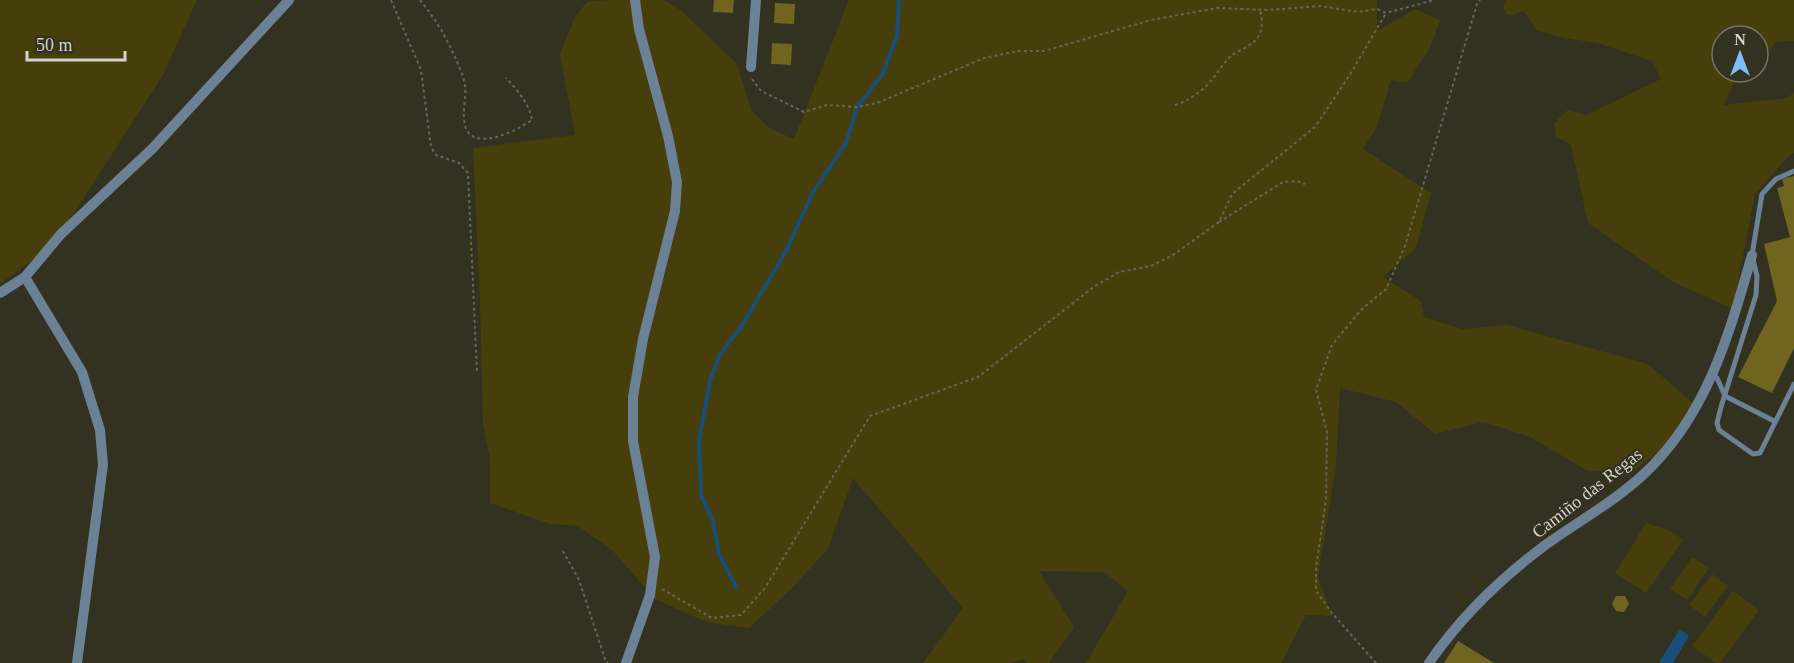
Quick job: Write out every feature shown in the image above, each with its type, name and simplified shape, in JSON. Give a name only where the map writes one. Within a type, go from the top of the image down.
[{"type":"street","points":[[0,292],[25,276],[61,234],[152,149],[289,0]]},
{"type":"street","points":[[626,663],[650,595],[655,557],[633,441],[633,397],[643,339],[675,211],[677,182],[668,136],[639,29],[635,0]]},
{"type":"street","points":[[751,67],[756,0]]},
{"type":"street","name":"Camiño das Regas","points":[[1429,663],[1485,595],[1543,547],[1644,474],[1674,440],[1713,375],[1728,336],[1752,255]]},
{"type":"street","points":[[25,276],[82,372],[100,430],[103,465],[77,663]]},
{"type":"lane","points":[[1794,171],[1776,179],[1762,194],[1752,255],[1757,276],[1756,295],[1739,343],[1718,423],[1719,430],[1753,454],[1760,453],[1794,384]]},
{"type":"lane","points":[[1713,375],[1718,378],[1725,396],[1774,421]]},
{"type":"path","points":[[391,0],[421,70],[431,147],[436,155],[459,163],[468,173],[477,373]]},
{"type":"path","points":[[420,0],[445,37],[464,80],[466,129],[474,137],[485,140],[522,127],[532,120],[530,110],[506,78]]},
{"type":"path","points":[[751,67],[750,77],[761,91],[804,112],[827,105],[857,107],[877,103],[984,58],[1018,51],[1044,51],[1151,20],[1217,8],[1260,10],[1320,6],[1358,12],[1377,9],[1386,13],[1434,0]]},
{"type":"path","points":[[1376,663],[1316,591],[1316,567],[1326,500],[1327,432],[1316,390],[1332,345],[1361,310],[1386,289],[1405,246],[1473,16],[1480,0]]},
{"type":"path","points":[[1175,105],[1185,102],[1208,84],[1225,62],[1260,35],[1262,22],[1260,10]]},
{"type":"path","points":[[1219,222],[1232,194],[1315,127],[1351,73],[1386,13]]},
{"type":"path","points":[[652,583],[712,618],[741,615],[765,588],[870,416],[978,377],[1095,286],[1119,272],[1151,266],[1166,258],[1283,182],[1297,181],[1305,184]]},
{"type":"path","points":[[563,551],[579,580],[608,663]]},
{"type":"shaded area","points":[[0,0],[197,0],[163,75],[54,244],[0,284]]},
{"type":"shaded area","points":[[664,0],[682,11],[737,64],[751,110],[769,128],[794,139],[849,0],[1377,0],[1377,31],[1415,9],[1440,20],[1430,48],[1407,83],[1391,80],[1377,127],[1363,149],[1431,193],[1416,248],[1383,277],[1421,301],[1424,317],[1462,329],[1507,325],[1648,364],[1695,405],[1665,447],[1633,471],[1588,471],[1528,436],[1483,422],[1435,434],[1396,402],[1340,388],[1336,466],[1318,577],[1332,616],[1306,615],[1281,663],[1086,663],[1128,591],[1104,572],[1039,571],[1074,627],[1049,663],[1027,663],[1024,659],[1010,663],[923,663],[963,608],[853,478],[828,549],[790,590],[749,628],[706,622],[655,599],[613,551],[578,526],[550,524],[490,503],[490,459],[483,424],[473,148],[575,135],[560,54],[575,17],[587,2]]},
{"type":"shaded area","points":[[1506,0],[1794,0],[1794,41],[1776,42],[1770,50],[1770,24],[1710,24],[1710,84],[1734,84],[1724,105],[1786,98],[1794,93],[1794,153],[1755,194],[1733,309],[1673,282],[1588,223],[1571,145],[1556,136],[1554,123],[1568,110],[1586,115],[1661,79],[1652,61],[1597,43],[1564,38],[1536,30],[1524,11],[1507,15],[1503,6]]},
{"type":"shaded area","points":[[1646,523],[1671,531],[1683,540],[1646,593],[1615,573]]},
{"type":"shaded area","points":[[1692,557],[1709,568],[1687,600],[1670,589]]},
{"type":"shaded area","points":[[1712,574],[1728,586],[1705,617],[1689,605]]},
{"type":"shaded area","points":[[1733,591],[1759,610],[1720,663],[1716,663],[1692,646]]},
{"type":"water","points":[[1680,629],[1689,636],[1673,663],[1660,663],[1659,662]]},
{"type":"building","points":[[714,0],[734,0],[733,13],[713,12]]},
{"type":"building","points":[[775,3],[795,4],[794,24],[774,23]]},
{"type":"building","points":[[772,43],[792,44],[791,65],[771,64]]},
{"type":"building","points":[[1794,176],[1794,348],[1772,393],[1738,377],[1777,301],[1764,244],[1790,237],[1777,188],[1784,186],[1782,179]]},
{"type":"building","points":[[1616,596],[1625,596],[1629,604],[1624,612],[1616,611],[1612,604]]},
{"type":"building","points":[[1458,641],[1494,663],[1444,663]]},
{"type":"waterway","points":[[736,587],[719,554],[713,521],[701,495],[699,440],[710,381],[720,354],[741,327],[785,253],[813,192],[846,143],[857,107],[882,75],[897,36],[899,0]]}]
